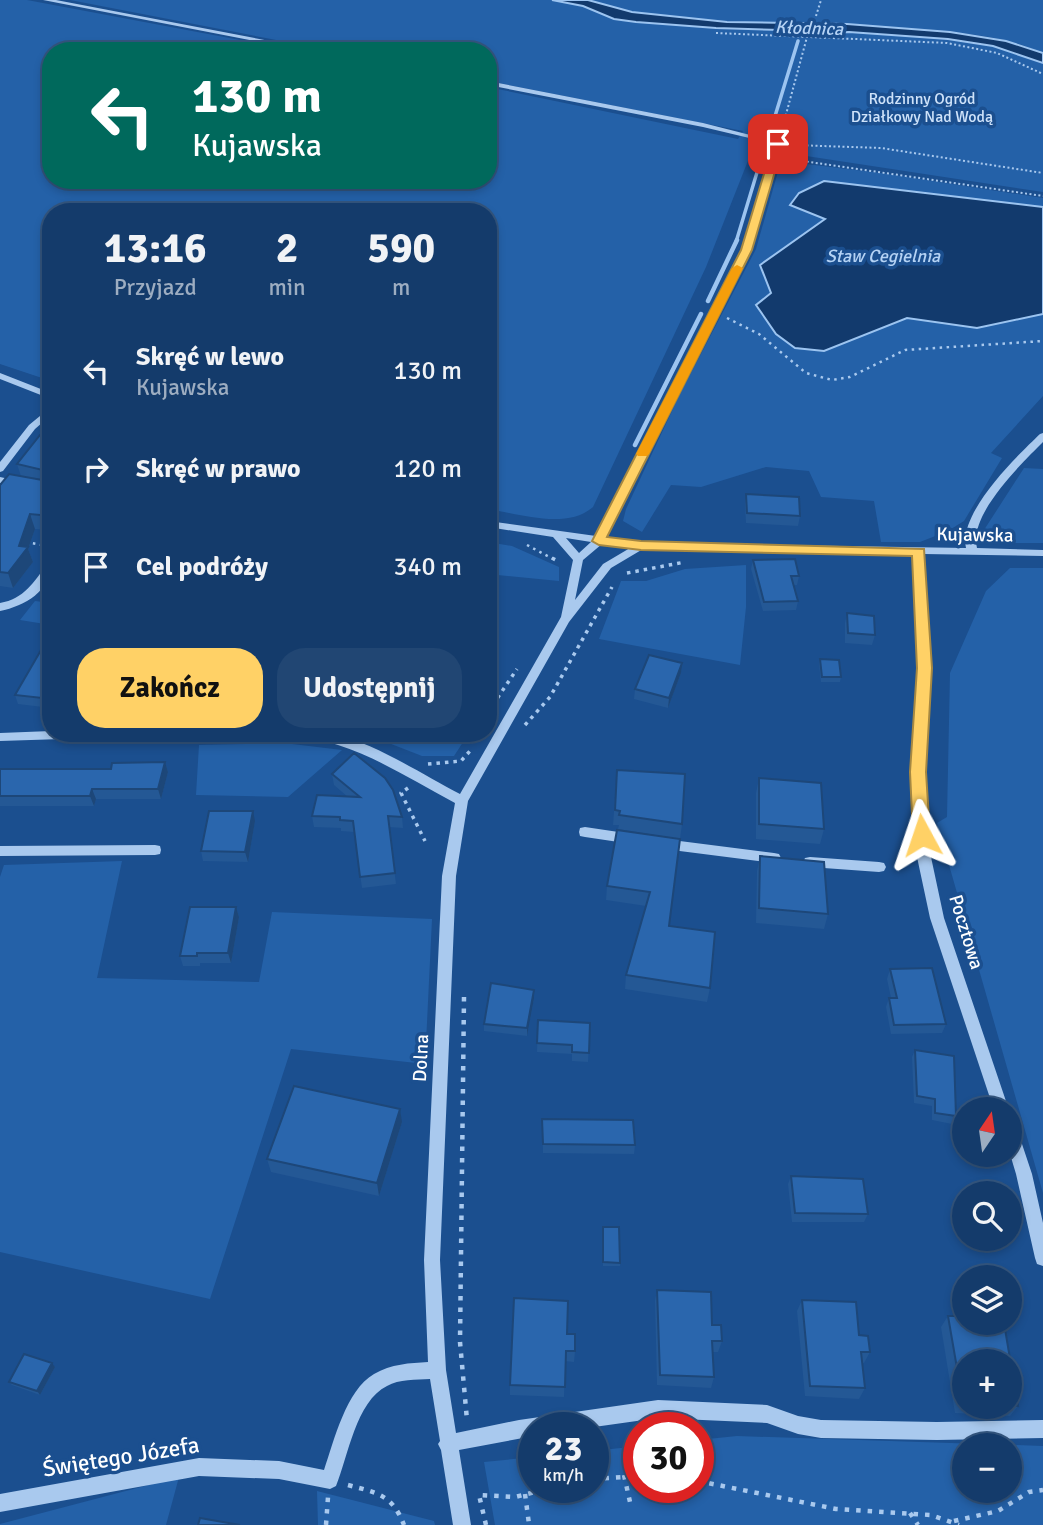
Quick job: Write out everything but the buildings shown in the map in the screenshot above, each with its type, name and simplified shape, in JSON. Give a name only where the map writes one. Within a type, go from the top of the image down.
[{"type":"street","points":[[46,0],[271,42]]},
{"type":"street","points":[[497,85],[689,122],[778,144],[747,250],[603,554]]},
{"type":"street","points":[[0,376],[42,392]]},
{"type":"street","points":[[0,469],[42,421]]},
{"type":"street","points":[[973,553],[970,534],[989,498],[1004,477],[1043,436]]},
{"type":"street","points":[[0,480],[42,494]]},
{"type":"street","name":"Kujawska","points":[[497,525],[557,535],[603,554],[641,546],[1043,553]]},
{"type":"street","points":[[557,535],[578,559]]},
{"type":"street","name":"Dolna","points":[[565,620],[578,559],[641,546]]},
{"type":"street","name":"Pocztowa","points":[[919,552],[925,668],[918,772],[924,858],[937,918],[998,1097]]},
{"type":"street","name":"Dolna","points":[[497,739],[603,554]]},
{"type":"street","points":[[0,607],[18,605],[32,594],[42,579]]},
{"type":"street","points":[[0,737],[42,735]]},
{"type":"street","points":[[344,742],[462,800]]},
{"type":"street","name":"Dolna","points":[[462,1525],[437,1370],[432,1260],[435,1183],[449,876],[462,800],[495,742]]},
{"type":"street","points":[[585,832],[699,849],[879,867]]},
{"type":"street","points":[[0,850],[155,850]]},
{"type":"street","points":[[1022,1167],[1043,1258]]},
{"type":"street","points":[[330,1480],[363,1396],[377,1382],[395,1375],[437,1370]]},
{"type":"street","points":[[447,1444],[658,1409],[767,1414],[798,1425],[821,1429],[1043,1429]]},
{"type":"street","name":"Świętego Józefa","points":[[0,1503],[199,1467],[279,1470],[330,1480]]},
{"type":"path","points":[[816,16],[821,0]]},
{"type":"path","points":[[716,33],[916,41],[989,50],[1029,65],[1043,74]]},
{"type":"path","points":[[807,37],[778,144],[881,148],[1043,173]]},
{"type":"path","points":[[775,157],[868,168],[1043,196]]},
{"type":"path","points":[[715,313],[759,334],[806,373],[832,380],[850,377],[905,349],[1043,341]]},
{"type":"path","points":[[22,542],[42,545]]},
{"type":"path","points":[[519,732],[550,697],[613,584]]},
{"type":"path","points":[[464,995],[460,1342],[470,1439]]},
{"type":"path","points":[[326,1525],[330,1480],[384,1496],[397,1505],[404,1525]]},
{"type":"path","points":[[714,1485],[756,1496],[840,1509],[910,1513],[952,1521],[959,1525]]},
{"type":"path","points":[[952,1521],[998,1511],[1029,1492],[1043,1490]]},
{"type":"path","points":[[486,1525],[479,1495],[518,1494]]},
{"type":"path","points":[[526,1503],[529,1524]]},
{"type":"path","points":[[910,1513],[918,1525]]},
{"type":"green space","name":"Rodzinny Ogród Działkowy Nad Wodą","points":[[0,0],[27,0],[250,42],[42,42],[42,189],[497,189],[497,89],[738,139],[743,131],[497,83],[497,42],[287,42],[70,0],[552,0],[583,6],[614,19],[636,22],[807,33],[929,35],[988,44],[1043,63],[1043,192],[753,148],[706,267],[593,507],[570,518],[543,518],[497,511],[497,203],[42,203],[42,378],[0,364]]},
{"type":"green space","points":[[589,0],[1043,0],[1043,53],[1010,42],[959,33],[698,21],[630,12]]},
{"type":"green space","points":[[781,161],[881,173],[1043,198],[1043,207],[824,181],[826,218],[760,265],[771,293],[757,305],[824,351],[908,318],[977,328],[1043,314],[1043,396],[991,453],[1002,458],[964,521],[948,531],[920,542],[881,542],[874,501],[821,497],[809,471],[766,467],[701,487],[671,485],[642,532],[623,521],[626,509],[680,394],[756,249]]},
{"type":"green space","points":[[1024,468],[1043,469],[1043,543],[1004,543],[990,540],[984,530]]},
{"type":"green space","points":[[497,544],[512,546],[559,567],[559,581],[497,575]]},
{"type":"green space","points":[[746,565],[746,607],[740,665],[599,639],[621,581],[646,581],[685,569]]},
{"type":"green space","points":[[1010,568],[1043,568],[1043,1193],[1022,1120],[1022,1097],[1015,1097],[937,823],[947,817],[950,673],[986,591]]},
{"type":"green space","points":[[35,601],[42,602],[42,624],[20,620]]},
{"type":"green space","points":[[386,742],[463,742],[454,756],[422,756]]},
{"type":"green space","points":[[284,743],[342,750],[288,797],[196,795],[199,745]]},
{"type":"green space","points":[[122,861],[97,978],[259,982],[272,912],[432,919],[425,1064],[291,1049],[210,1299],[0,1252],[0,877],[4,865]]},
{"type":"green space","points":[[737,1436],[952,1443],[952,1503],[1022,1503],[1022,1445],[1043,1446],[1043,1525],[495,1525],[484,1462],[518,1459],[518,1503],[609,1503],[609,1449],[623,1448],[623,1503],[714,1503],[714,1438]]},
{"type":"green space","points":[[179,1477],[166,1525],[0,1525],[0,1524]]},
{"type":"green space","points":[[317,1491],[434,1521],[435,1525],[318,1525]]},
{"type":"water","name":"Kłodnica","points":[[552,0],[588,0],[632,12],[727,22],[847,24],[950,32],[1006,41],[1043,53],[1043,63],[993,46],[948,39],[636,22],[614,19],[583,6]]},
{"type":"water","name":"Staw Cegielnia","points":[[824,181],[1043,207],[1043,314],[977,328],[907,318],[824,351],[795,348],[776,334],[756,305],[771,293],[760,265],[825,219],[790,205],[799,193]]},
{"type":"waterway","name":"Kłodnica","points":[[768,139],[798,41]]},
{"type":"waterway","points":[[736,242],[765,146]]},
{"type":"waterway","points":[[708,301],[737,240]]},
{"type":"waterway","points":[[635,445],[701,314]]},
{"type":"slow traffic","points":[[642,454],[737,268]]},
{"type":"route","points":[[778,144],[747,250],[604,526],[599,541],[641,546],[919,552],[925,668],[918,772],[922,835]]}]
